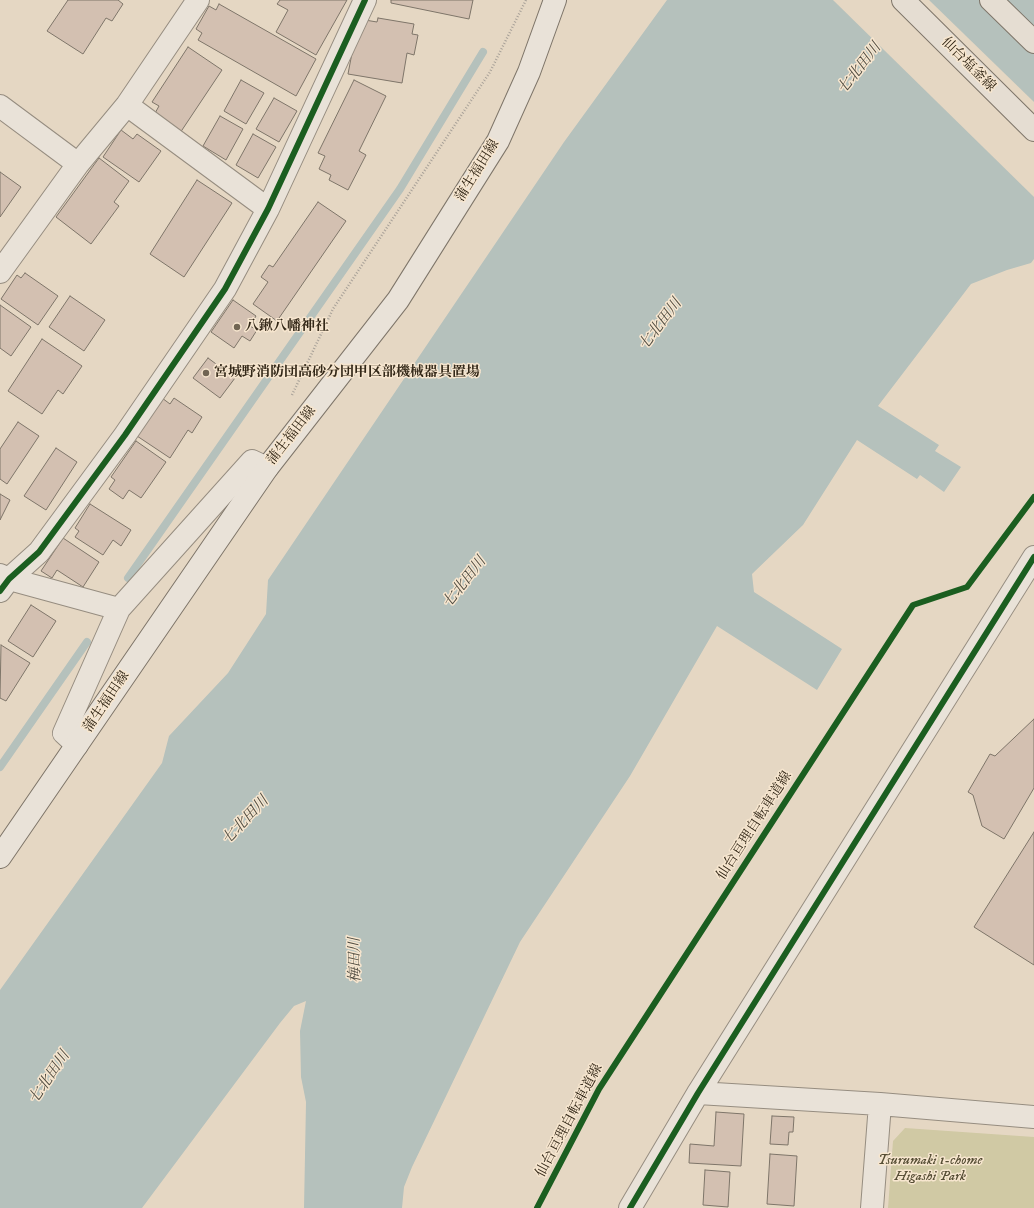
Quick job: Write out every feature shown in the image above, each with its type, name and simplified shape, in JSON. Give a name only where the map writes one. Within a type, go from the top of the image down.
[{"type":"main road","name":"仙台塩釜線","points":[[903,0],[1034,130]]},
{"type":"main road","points":[[991,0],[1034,42]]},
{"type":"street","points":[[0,272],[78,164],[127,105],[198,0]]},
{"type":"street","points":[[3,582],[39,552],[125,435],[225,289],[268,209],[365,0]]},
{"type":"street","name":"蒲生福田線","points":[[0,857],[267,468],[398,300],[498,141],[529,72],[555,0]]},
{"type":"street","points":[[127,105],[268,209]]},
{"type":"street","points":[[0,106],[78,164]]},
{"type":"street","points":[[77,745],[64,733],[119,609],[252,461],[267,468]]},
{"type":"street","points":[[630,1208],[698,1093],[1034,557]]},
{"type":"street","points":[[3,582],[119,609]]},
{"type":"street","points":[[698,1093],[880,1104],[1034,1117]]},
{"type":"street","points":[[872,1208],[880,1104]]},
{"type":"path","points":[[289,401],[333,309],[490,72],[526,0]]},
{"type":"green space","name":"Tsurumaki 1-chome Higashi Park","points":[[905,1128],[1034,1137],[1034,1208],[888,1208],[893,1141]]},
{"type":"water","points":[[667,0],[1034,0],[1034,259],[1031,263],[1007,270],[971,284],[878,406],[939,445],[935,451],[961,467],[944,492],[920,475],[917,479],[857,440],[803,525],[752,574],[754,592],[842,649],[817,690],[717,626],[630,776],[520,942],[412,1167],[404,1187],[402,1208],[304,1208],[306,1102],[301,1077],[300,1031],[306,1001],[294,1006],[280,1023],[142,1208],[0,1208],[0,990],[162,763],[169,736],[228,673],[266,614],[268,580],[564,142]]},
{"type":"pier","points":[[833,0],[929,0],[1034,102],[1034,197]]},
{"type":"building","points":[[68,0],[118,0],[123,4],[112,21],[106,18],[83,54],[47,31]]},
{"type":"building","points":[[280,0],[347,0],[316,55],[276,32],[288,10],[277,4]]},
{"type":"building","points":[[391,0],[473,0],[469,19],[391,3]]},
{"type":"building","points":[[219,4],[316,59],[296,96],[198,40],[202,33],[196,29],[209,6],[216,10]]},
{"type":"building","points":[[378,18],[414,24],[412,34],[418,35],[414,55],[407,53],[402,83],[348,74],[352,53],[365,20],[377,22]]},
{"type":"building","points":[[188,47],[222,70],[180,133],[154,115],[159,106],[152,102]]},
{"type":"building","points":[[241,80],[264,93],[246,124],[224,111]]},
{"type":"building","points":[[354,80],[386,96],[359,151],[366,155],[348,190],[329,180],[331,175],[319,169],[325,156],[318,153]]},
{"type":"building","points":[[274,98],[297,111],[279,142],[256,129]]},
{"type":"building","points":[[220,116],[243,129],[226,160],[203,146]]},
{"type":"building","points":[[121,130],[133,139],[137,134],[161,151],[139,182],[103,157]]},
{"type":"building","points":[[253,134],[276,147],[258,178],[236,165]]},
{"type":"building","points":[[99,158],[129,181],[114,202],[119,206],[91,244],[56,217]]},
{"type":"building","points":[[0,172],[21,187],[0,217]]},
{"type":"building","points":[[197,180],[232,203],[184,277],[150,254]]},
{"type":"building","points":[[318,202],[346,221],[277,321],[253,304],[268,282],[261,277],[269,265],[273,267]]},
{"type":"building","points":[[25,273],[58,296],[38,325],[1,299],[17,275],[21,278]]},
{"type":"building","points":[[70,296],[105,320],[84,351],[49,327]]},
{"type":"building","points":[[233,300],[256,316],[250,326],[257,330],[250,341],[242,336],[234,348],[211,332]]},
{"type":"building","points":[[0,305],[31,327],[11,356],[0,348]]},
{"type":"building","points":[[42,339],[82,366],[63,394],[58,390],[42,414],[8,391]]},
{"type":"building","points":[[208,358],[235,378],[220,398],[193,378]]},
{"type":"building","points":[[162,398],[170,404],[174,398],[202,417],[192,433],[188,430],[170,458],[137,436]]},
{"type":"building","points":[[18,422],[39,436],[7,484],[0,479],[0,449]]},
{"type":"building","points":[[136,441],[166,462],[141,498],[129,490],[123,499],[109,489],[115,480],[111,477]]},
{"type":"building","points":[[56,448],[77,462],[46,510],[24,496]]},
{"type":"building","points":[[0,494],[10,500],[0,520]]},
{"type":"building","points":[[90,504],[131,530],[121,546],[113,540],[103,555],[75,537],[79,531],[75,528]]},
{"type":"building","points":[[63,538],[99,562],[83,587],[57,570],[52,578],[41,571]]},
{"type":"building","points":[[31,605],[56,621],[33,657],[8,641]]},
{"type":"building","points":[[1,645],[30,663],[6,701],[0,698]]},
{"type":"building","points":[[1034,719],[1034,788],[1004,839],[982,826],[973,795],[968,792],[990,754],[995,756]]},
{"type":"building","points":[[1034,832],[1034,965],[974,927]]},
{"type":"building","points":[[716,1112],[744,1114],[741,1166],[689,1163],[690,1144],[714,1146]]},
{"type":"building","points":[[772,1116],[794,1117],[793,1132],[789,1132],[788,1145],[770,1144]]},
{"type":"building","points":[[770,1154],[797,1156],[794,1206],[767,1204]]},
{"type":"building","points":[[705,1170],[730,1172],[728,1207],[703,1205]]},
{"type":"waterway","points":[[128,578],[400,189],[483,52]]},
{"type":"waterway","points":[[0,767],[87,642]]},
{"type":"cycle path","points":[[0,591],[9,579],[39,552],[125,435],[225,289],[268,209],[365,0]]},
{"type":"cycle path","name":"仙台亘理自転車道線","points":[[537,1208],[599,1089],[913,605],[967,587],[1034,497]]},
{"type":"cycle path","points":[[630,1208],[698,1093],[1034,557]]},
{"type":"place","name":"八鍬八幡神社","points":[[237,327]]},
{"type":"place","name":"宮城野消防団高砂分団甲区部機械器具置場","points":[[206,373]]},
{"type":"water label","name":"七北田川","points":[[860,69]]},
{"type":"water label","name":"七北田川","points":[[661,325]]},
{"type":"water label","name":"七北田川","points":[[465,583]]},
{"type":"water label","name":"七北田川","points":[[246,821]]},
{"type":"water label","name":"梅田川","points":[[356,960]]},
{"type":"water label","name":"七北田川","points":[[50,1078]]}]
